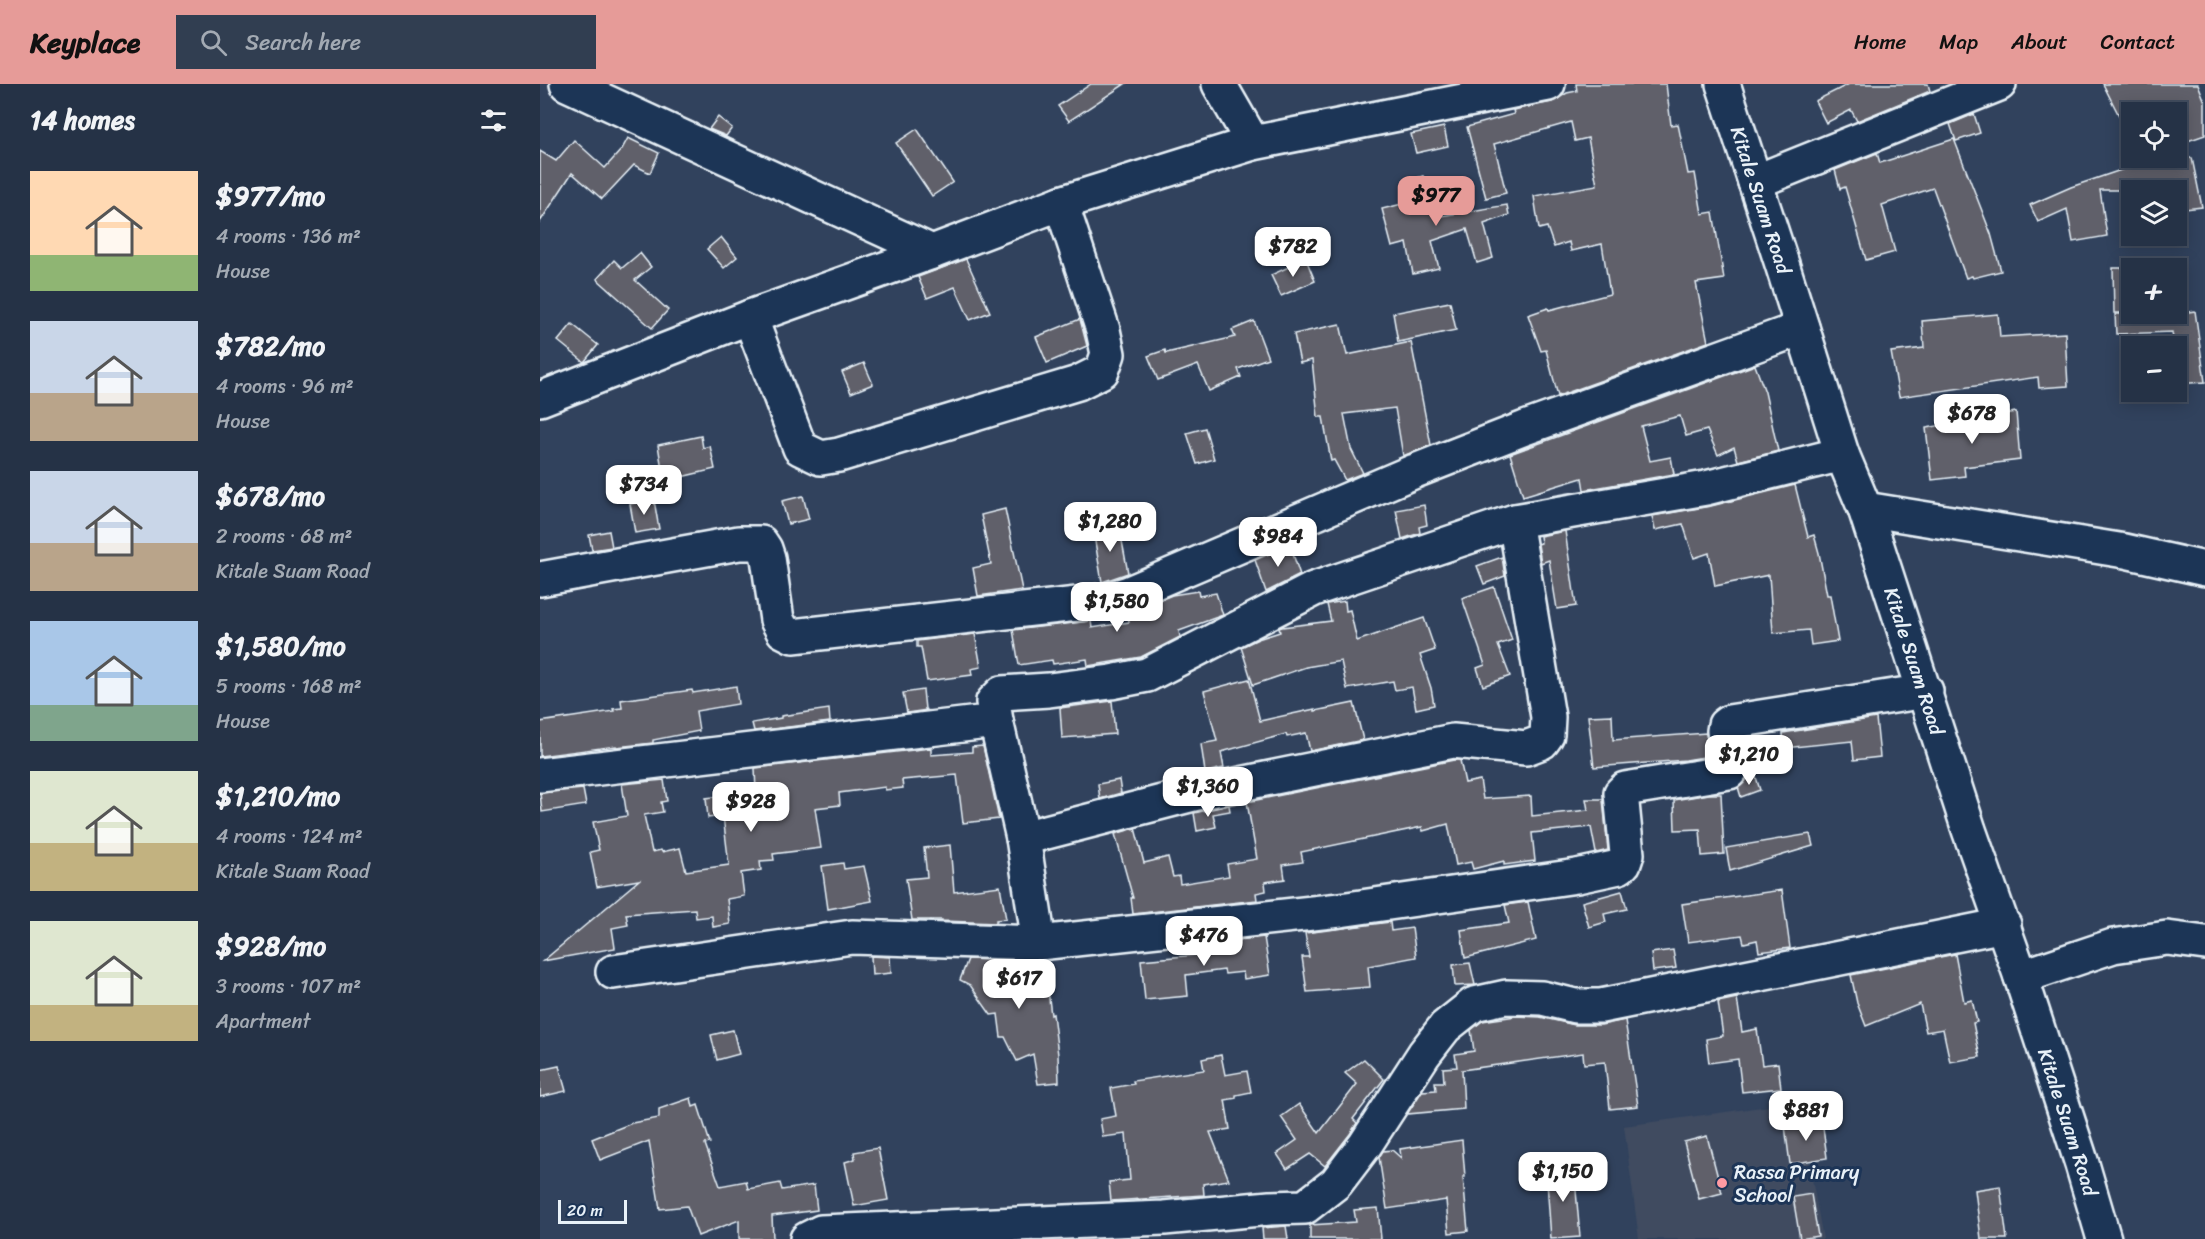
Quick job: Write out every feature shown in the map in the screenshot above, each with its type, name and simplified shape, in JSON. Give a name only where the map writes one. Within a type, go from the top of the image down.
[{"type":"main road","points":[[567,84],[932,252]]},
{"type":"main road","points":[[1219,84],[1253,143]]},
{"type":"main road","points":[[540,399],[750,317],[1061,203],[1253,143],[1548,84]]},
{"type":"main road","name":"Kitale Suam Road","points":[[1723,84],[1842,454],[1865,509],[1969,830],[2004,925],[2082,1164],[2103,1239]]},
{"type":"main road","points":[[1755,182],[2000,84]]},
{"type":"main road","points":[[750,317],[800,448],[821,458],[850,452],[1078,383],[1102,371],[1108,354],[1103,330],[1061,203]]},
{"type":"main road","points":[[540,579],[739,543],[761,543],[768,558],[777,620],[783,632],[793,636],[1104,601],[1129,593],[1415,471],[1525,428],[1802,328]]},
{"type":"main road","points":[[1040,943],[1023,838],[993,702],[1002,693],[1049,690],[1147,675],[1314,589],[1515,520],[1706,488],[1842,454]]},
{"type":"main road","points":[[1865,509],[2125,551],[2205,569]]},
{"type":"main road","points":[[1023,838],[1201,792],[1453,741],[1526,748],[1542,742],[1547,735],[1548,717],[1515,520]]},
{"type":"main road","points":[[613,972],[852,937],[1040,943],[1340,910],[1577,876],[1619,867],[1624,863],[1627,854],[1621,793],[1630,787],[1730,772],[1732,768],[1724,730],[1725,725],[1729,722],[1926,692]]},
{"type":"main road","points":[[540,775],[996,721]]},
{"type":"main road","points":[[807,1239],[821,1232],[1164,1218],[1305,1207],[1336,1183],[1365,1145],[1424,1054],[1445,1027],[1474,1004],[1506,997],[1542,998],[1575,1006],[1600,1006],[2004,925]]},
{"type":"main road","points":[[2021,977],[2114,946],[2167,938],[2205,943]]},
{"type":"shaded area","name":"Rassa Primary School","points":[[1798,1102],[1823,1239],[1639,1239],[1624,1126]]},
{"type":"building","points":[[1091,84],[1125,84],[1069,121],[1058,106]]},
{"type":"building","points":[[1576,84],[1666,84],[1671,125],[1678,124],[1688,174],[1695,173],[1702,214],[1713,212],[1724,279],[1696,283],[1708,342],[1558,396],[1546,350],[1541,351],[1528,315],[1548,308],[1549,310],[1610,294],[1602,244],[1571,251],[1569,242],[1554,247],[1547,227],[1539,229],[1534,196],[1597,185],[1588,138],[1575,141],[1571,122],[1494,144],[1506,193],[1486,198],[1467,127],[1514,114],[1513,110],[1552,102],[1567,93],[1577,91]]},
{"type":"building","points":[[1849,84],[1928,84],[1930,91],[1857,121],[1851,110],[1826,123],[1815,101]]},
{"type":"building","points":[[2103,84],[2198,84],[2205,102],[2205,135],[2187,141],[2187,102],[2121,102],[2121,119]]},
{"type":"building","points":[[1974,114],[1980,133],[1956,141],[1950,124]]},
{"type":"building","points":[[718,117],[732,128],[726,136],[709,129]]},
{"type":"building","points":[[1444,127],[1448,146],[1416,153],[1411,134]]},
{"type":"building","points":[[917,129],[953,182],[932,196],[896,143]]},
{"type":"building","points":[[628,138],[659,153],[650,173],[634,165],[602,199],[572,173],[540,222],[540,151],[556,161],[574,140],[605,168],[622,149]]},
{"type":"building","points":[[1954,139],[1991,234],[2001,271],[1966,278],[1933,188],[1882,205],[1895,252],[1866,260],[1845,187],[1840,189],[1835,170],[1877,153],[1880,163]]},
{"type":"building","points":[[2187,158],[2192,158],[2202,207],[2187,209],[2187,180],[2121,180],[2121,190],[2100,190],[2107,236],[2073,242],[2067,209],[2038,222],[2030,205],[2071,187],[2124,169],[2187,168]]},
{"type":"building","points":[[1423,176],[1435,217],[1507,205],[1509,215],[1484,224],[1493,258],[1477,263],[1467,229],[1432,241],[1439,268],[1413,274],[1407,243],[1392,247],[1382,209],[1410,202],[1404,182]]},
{"type":"building","points":[[721,237],[737,257],[724,268],[707,249]]},
{"type":"building","points":[[640,253],[651,267],[635,280],[668,310],[652,328],[597,279],[614,260],[622,268]]},
{"type":"building","points":[[966,259],[990,312],[970,320],[955,287],[927,298],[918,277]]},
{"type":"building","points":[[1306,259],[1315,281],[1281,296],[1271,275]]},
{"type":"building","points":[[2113,268],[2121,268],[2121,313],[2114,313]]},
{"type":"building","points":[[1450,302],[1456,330],[1398,342],[1393,313]]},
{"type":"building","points":[[2195,311],[2205,382],[2187,383],[2187,336],[2173,336],[2172,332],[2116,334],[2115,314],[2121,314],[2121,324],[2187,324],[2187,312]]},
{"type":"building","points":[[1998,314],[2000,337],[2065,333],[2068,386],[2039,388],[2038,377],[1899,397],[1891,352],[1924,348],[1922,321]]},
{"type":"building","points":[[1080,319],[1087,346],[1047,363],[1036,337]]},
{"type":"building","points":[[1254,321],[1268,358],[1238,369],[1241,377],[1209,391],[1198,365],[1158,380],[1148,356],[1165,350],[1166,353],[1235,337],[1232,330]]},
{"type":"building","points":[[572,324],[598,345],[584,362],[558,341]]},
{"type":"building","points":[[1340,324],[1347,355],[1411,342],[1431,445],[1403,456],[1395,408],[1344,414],[1351,449],[1363,473],[1345,480],[1334,460],[1331,461],[1323,417],[1318,417],[1312,360],[1300,363],[1294,334]]},
{"type":"building","points":[[864,363],[873,384],[851,393],[842,372]]},
{"type":"building","points":[[1755,365],[1765,392],[1778,451],[1738,461],[1734,447],[1718,455],[1707,430],[1686,436],[1680,416],[1641,426],[1650,461],[1671,457],[1674,474],[1584,490],[1582,478],[1523,496],[1510,454]]},
{"type":"building","points":[[2016,412],[2020,460],[1964,467],[1965,476],[1932,480],[1926,428]]},
{"type":"building","points":[[1205,428],[1214,459],[1197,464],[1187,433]]},
{"type":"building","points":[[701,436],[703,448],[710,446],[715,469],[664,481],[658,445]]},
{"type":"building","points":[[1795,485],[1808,537],[1814,535],[1819,553],[1827,595],[1830,595],[1838,641],[1811,645],[1809,630],[1773,633],[1769,575],[1715,586],[1709,553],[1694,558],[1683,524],[1655,530],[1652,516],[1711,506]]},
{"type":"building","points":[[803,496],[809,519],[788,524],[782,501]]},
{"type":"building","points":[[654,500],[659,529],[635,533],[630,504]]},
{"type":"building","points":[[1424,505],[1427,525],[1419,527],[1420,533],[1402,539],[1396,510]]},
{"type":"building","points":[[1005,509],[1022,590],[978,596],[973,568],[991,564],[981,515]]},
{"type":"building","points":[[1119,525],[1128,573],[1102,582],[1093,530]]},
{"type":"building","points":[[609,531],[612,547],[592,550],[589,535]]},
{"type":"building","points":[[1565,531],[1576,606],[1557,609],[1549,560],[1541,563],[1538,544],[1541,543],[1540,536]]},
{"type":"building","points":[[1290,545],[1300,575],[1266,592],[1255,560]]},
{"type":"building","points":[[1502,557],[1505,576],[1484,584],[1477,566]]},
{"type":"building","points":[[1494,587],[1512,640],[1498,645],[1510,676],[1483,686],[1477,668],[1485,665],[1462,598]]},
{"type":"building","points":[[1198,591],[1199,596],[1216,593],[1223,615],[1179,631],[1180,637],[1141,657],[1088,666],[1087,659],[1053,664],[1052,660],[1019,665],[1013,630],[1091,621],[1092,628],[1129,622],[1128,613],[1172,595]]},
{"type":"building","points":[[1345,601],[1346,611],[1350,610],[1357,641],[1424,618],[1435,650],[1420,655],[1434,705],[1416,709],[1412,687],[1395,690],[1393,681],[1347,689],[1341,661],[1306,667],[1253,685],[1241,647],[1280,632],[1279,628],[1282,627],[1331,621],[1327,604]]},
{"type":"building","points":[[975,634],[981,667],[971,669],[972,675],[927,681],[921,647],[917,647],[917,641]]},
{"type":"building","points":[[1249,679],[1260,721],[1354,703],[1363,740],[1310,751],[1306,733],[1287,737],[1286,734],[1221,752],[1224,768],[1205,772],[1201,744],[1217,741],[1204,691]]},
{"type":"building","points":[[736,686],[738,704],[696,711],[699,731],[653,740],[653,743],[540,756],[540,722],[614,711],[613,709],[622,708],[621,700]]},
{"type":"building","points":[[923,690],[927,710],[907,713],[903,693]]},
{"type":"building","points":[[1112,701],[1115,734],[1062,738],[1060,708]]},
{"type":"building","points":[[829,709],[830,722],[754,731],[752,723],[781,718],[781,716]]},
{"type":"building","points":[[1612,715],[1613,740],[1706,733],[1710,756],[1594,767],[1588,716]]},
{"type":"building","points":[[1876,718],[1880,757],[1854,760],[1852,741],[1784,748],[1783,733]]},
{"type":"building","points":[[983,746],[999,819],[963,823],[957,775],[902,780],[903,788],[885,790],[885,787],[839,793],[840,805],[815,808],[821,848],[773,854],[774,860],[760,861],[761,870],[741,873],[744,896],[727,899],[730,924],[713,927],[712,916],[696,918],[695,909],[626,914],[628,925],[612,928],[615,948],[543,961],[639,880],[597,887],[590,852],[599,850],[593,822],[627,816],[622,784],[664,780],[667,801],[661,802],[663,812],[644,815],[652,852],[680,848],[686,871],[729,865],[723,816],[708,818],[706,798],[756,792],[755,768],[931,748],[931,755],[972,752],[972,747]]},
{"type":"building","points":[[1460,760],[1465,783],[1480,780],[1483,799],[1531,796],[1532,816],[1588,810],[1586,799],[1603,799],[1608,850],[1596,853],[1591,827],[1532,833],[1535,861],[1504,865],[1504,861],[1473,869],[1471,862],[1456,865],[1448,824],[1423,831],[1422,827],[1301,852],[1303,862],[1283,865],[1285,879],[1265,882],[1266,891],[1256,893],[1257,900],[1133,914],[1131,898],[1133,898],[1115,834],[1135,828],[1144,863],[1168,857],[1173,877],[1179,876],[1180,884],[1229,876],[1227,864],[1257,859],[1247,802]]},
{"type":"building","points":[[1755,774],[1760,790],[1741,797],[1738,787],[1749,776]]},
{"type":"building","points":[[1119,780],[1121,793],[1100,799],[1098,784]]},
{"type":"building","points":[[583,789],[586,805],[542,812],[540,793]]},
{"type":"building","points":[[1721,794],[1724,854],[1702,856],[1700,829],[1675,830],[1674,800]]},
{"type":"building","points":[[1229,805],[1230,811],[1213,814],[1216,827],[1197,831],[1194,813]]},
{"type":"building","points":[[1810,834],[1813,846],[1730,871],[1726,848]]},
{"type":"building","points":[[950,845],[954,892],[1000,886],[1006,919],[996,920],[996,923],[912,920],[906,879],[927,877],[924,848]]},
{"type":"building","points":[[843,863],[844,869],[864,866],[872,901],[828,909],[822,866]]},
{"type":"building","points":[[1782,890],[1790,948],[1759,952],[1757,940],[1744,943],[1742,935],[1688,942],[1682,904]]},
{"type":"building","points":[[1622,891],[1627,909],[1604,914],[1606,922],[1589,927],[1582,902]]},
{"type":"building","points":[[1528,902],[1536,940],[1465,958],[1461,930],[1509,923],[1505,905]]},
{"type":"building","points":[[1390,922],[1391,931],[1412,928],[1416,957],[1368,966],[1370,987],[1307,992],[1302,957],[1309,957],[1305,933]]},
{"type":"building","points":[[1264,937],[1270,975],[1244,979],[1243,972],[1225,974],[1224,970],[1186,975],[1188,996],[1145,1000],[1141,960],[1207,954],[1205,944]]},
{"type":"building","points":[[1673,950],[1676,968],[1653,971],[1651,953]]},
{"type":"building","points":[[1955,954],[1964,1002],[1972,1000],[1977,1022],[1973,1023],[1980,1057],[1950,1062],[1943,1029],[1926,1032],[1920,1004],[1866,1026],[1857,1003],[1851,975]]},
{"type":"building","points":[[871,956],[890,957],[891,973],[872,975]]},
{"type":"building","points":[[968,959],[999,960],[1000,965],[1042,962],[1044,990],[1048,990],[1051,1015],[1053,1014],[1059,1082],[1038,1084],[1033,1054],[1017,1061],[1005,1037],[1001,1037],[998,1014],[991,1015],[970,985],[960,980]]},
{"type":"building","points":[[1470,963],[1475,985],[1455,986],[1453,965]]},
{"type":"building","points":[[1737,998],[1742,1032],[1757,1029],[1762,1065],[1778,1063],[1781,1088],[1742,1092],[1738,1059],[1709,1063],[1706,1039],[1723,1036],[1718,1002]]},
{"type":"building","points":[[1516,1016],[1540,1017],[1575,1025],[1601,1025],[1625,1020],[1638,1106],[1610,1109],[1605,1062],[1584,1064],[1583,1053],[1462,1070],[1464,1109],[1407,1114],[1422,1091],[1436,1090],[1435,1082],[1444,1082],[1443,1068],[1457,1067],[1455,1054],[1474,1051],[1471,1030],[1482,1021]]},
{"type":"building","points":[[733,1030],[739,1054],[717,1060],[711,1035]]},
{"type":"building","points":[[1221,1055],[1225,1075],[1247,1071],[1251,1092],[1225,1100],[1230,1129],[1210,1132],[1229,1180],[1203,1184],[1204,1195],[1111,1201],[1109,1182],[1130,1180],[1126,1134],[1103,1137],[1100,1119],[1116,1116],[1111,1088],[1134,1084],[1133,1081],[1204,1070],[1202,1059]]},
{"type":"building","points":[[1364,1059],[1384,1079],[1353,1119],[1357,1123],[1350,1134],[1325,1166],[1310,1154],[1287,1169],[1277,1154],[1297,1140],[1281,1117],[1299,1104],[1319,1133],[1357,1084],[1345,1073]]},
{"type":"building","points":[[559,1066],[566,1091],[540,1097],[540,1070]]},
{"type":"building","points":[[691,1098],[693,1107],[698,1105],[710,1143],[705,1144],[720,1186],[746,1181],[748,1189],[780,1183],[782,1190],[814,1185],[817,1210],[772,1216],[773,1239],[739,1239],[739,1220],[698,1236],[687,1206],[660,1209],[649,1141],[600,1160],[592,1139],[632,1123],[659,1118],[659,1109]]},
{"type":"building","points":[[1822,1120],[1827,1158],[1790,1164],[1785,1126]]},
{"type":"building","points":[[1707,1136],[1722,1193],[1699,1199],[1684,1142]]},
{"type":"building","points":[[1462,1140],[1468,1231],[1449,1233],[1446,1200],[1387,1209],[1379,1157],[1383,1151],[1392,1150],[1401,1158],[1400,1149]]},
{"type":"building","points":[[878,1148],[888,1200],[854,1206],[845,1162],[855,1159],[854,1152]]},
{"type":"building","points":[[1546,1167],[1574,1167],[1580,1237],[1551,1239]]},
{"type":"building","points":[[2000,1186],[2007,1239],[1981,1239],[1975,1190]]},
{"type":"building","points":[[1811,1194],[1818,1236],[1800,1239],[1793,1197]]},
{"type":"building","points":[[1378,1208],[1381,1239],[1310,1239],[1310,1225],[1356,1222],[1354,1210]]},
{"type":"building","points":[[1286,1226],[1288,1239],[1263,1239],[1262,1228]]},
{"type":"place","name":"Rassa Primary School","points":[[1722,1183]]}]
